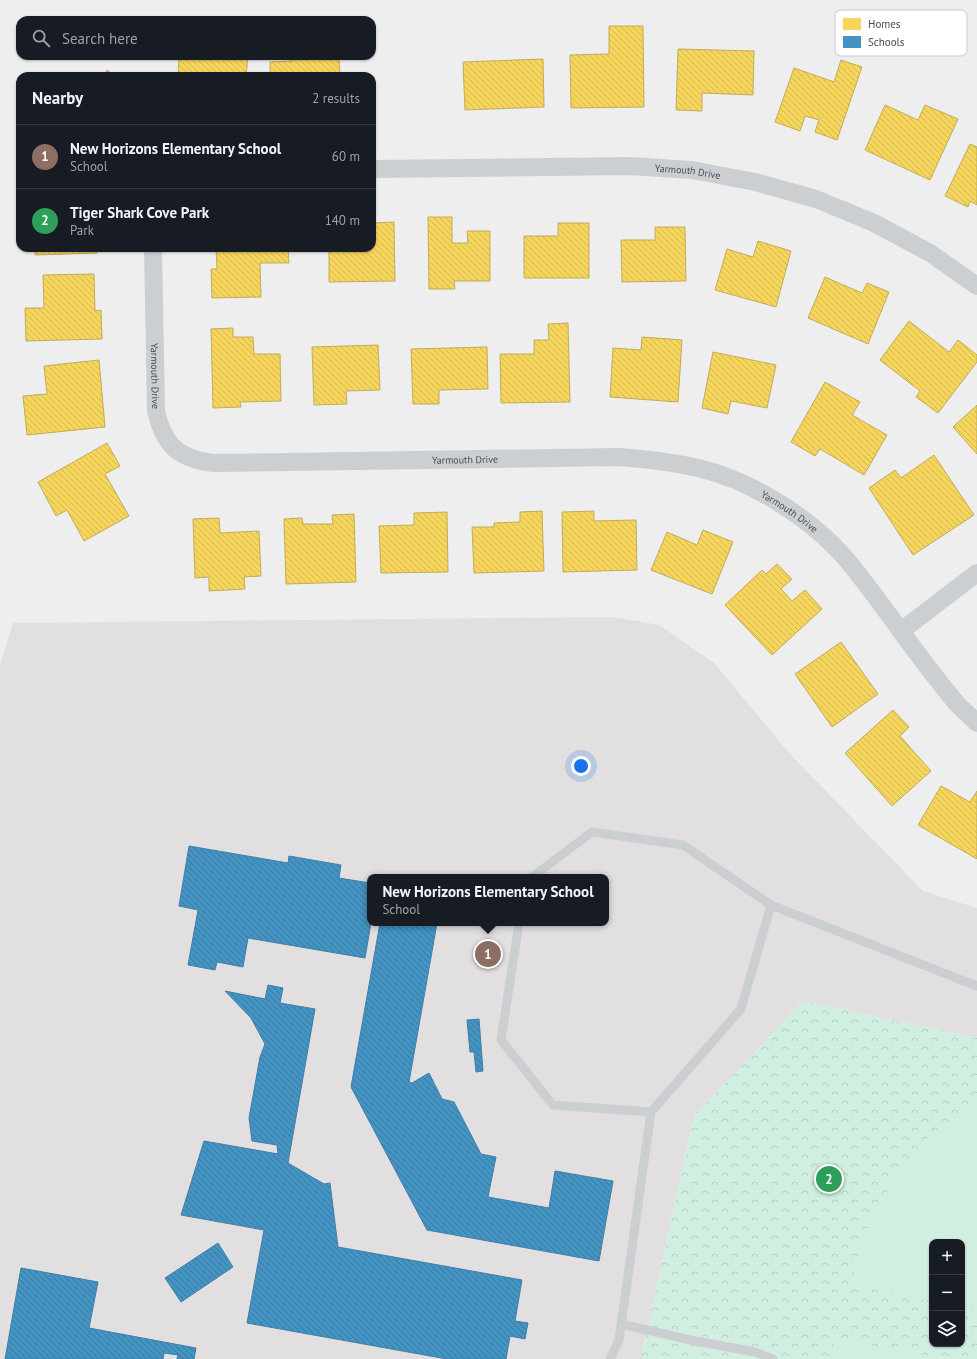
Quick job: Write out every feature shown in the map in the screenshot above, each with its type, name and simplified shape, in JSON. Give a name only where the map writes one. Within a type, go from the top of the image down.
[{"type":"street","name":"Yarmouth Drive","points":[[376,169],[629,166],[692,170],[755,182],[816,199],[874,223],[930,254],[977,286]]},
{"type":"street","name":"Yarmouth Drive","points":[[153,252],[156,411],[160,428],[169,442],[182,454],[198,461],[214,463],[620,457],[661,460],[700,468],[756,490],[791,511],[823,536],[851,565],[954,700],[977,723]]},
{"type":"street","points":[[901,631],[977,573]]},
{"type":"lane","points":[[536,874],[592,832],[683,845],[771,905],[977,986]]},
{"type":"lane","points":[[610,1359],[619,1340],[651,1112],[741,1009],[771,905]]},
{"type":"lane","points":[[519,926],[501,1040],[553,1105],[651,1112]]},
{"type":"lane","points":[[621,1324],[695,1341],[755,1352],[773,1359]]},
{"type":"shaded area","points":[[614,617],[659,625],[714,663],[789,753],[923,891],[977,908],[977,1038],[803,1001],[694,1116],[641,1359],[0,1359],[0,665],[13,623]]},
{"type":"green space","points":[[803,1001],[977,1038],[977,1359],[641,1359],[694,1116]]},
{"type":"green space","points":[[977,1106],[977,1311],[965,1309],[965,1239],[929,1239],[929,1300],[852,1283],[861,1241],[900,1166],[927,1138],[963,1111]]},
{"type":"green space","points":[[834,1338],[939,1359],[833,1359]]},
{"type":"building: Homes","points":[[609,26],[643,26],[644,107],[571,108],[570,55],[609,54]]},
{"type":"building: Homes","points":[[678,49],[754,51],[753,95],[702,93],[702,111],[676,110]]},
{"type":"building: Homes","points":[[543,59],[544,107],[465,110],[463,62]]},
{"type":"building: Homes","points":[[179,60],[248,60],[246,72],[178,72]]},
{"type":"building: Homes","points":[[339,60],[340,72],[270,72],[270,62]]},
{"type":"building: Homes","points":[[841,60],[862,67],[837,140],[815,132],[819,120],[805,116],[800,131],[775,122],[794,68],[834,82]]},
{"type":"building: Homes","points":[[885,105],[918,120],[925,105],[958,119],[930,180],[865,150]]},
{"type":"building: Homes","points":[[970,144],[977,147],[977,205],[970,201],[968,207],[945,196]]},
{"type":"building: Homes","points":[[428,217],[452,217],[452,243],[468,243],[467,231],[490,231],[490,281],[454,281],[455,289],[429,289]]},
{"type":"building: Homes","points":[[394,222],[395,281],[329,282],[329,252],[376,252],[376,223]]},
{"type":"building: Homes","points":[[558,223],[589,223],[589,278],[524,278],[524,236],[558,236]]},
{"type":"building: Homes","points":[[655,227],[685,227],[686,281],[622,282],[621,240],[655,240]]},
{"type":"building: Homes","points":[[758,241],[791,251],[776,307],[715,290],[727,249],[753,257]]},
{"type":"building: Homes","points":[[35,252],[97,252],[97,253],[35,255]]},
{"type":"building: Homes","points":[[216,252],[288,252],[289,263],[260,263],[261,297],[212,298],[211,269],[217,269]]},
{"type":"building: Homes","points":[[94,274],[95,311],[101,310],[102,339],[26,341],[25,308],[44,308],[43,275]]},
{"type":"building: Homes","points":[[825,277],[862,293],[867,283],[889,292],[868,344],[808,318]]},
{"type":"building: Homes","points":[[909,321],[949,352],[958,340],[977,355],[977,362],[938,413],[916,397],[920,391],[880,360]]},
{"type":"building: Homes","points":[[568,323],[570,402],[501,403],[500,354],[534,354],[534,340],[549,340],[548,324]]},
{"type":"building: Homes","points":[[233,328],[233,337],[253,337],[254,354],[280,354],[281,401],[240,402],[241,407],[213,408],[211,329]]},
{"type":"building: Homes","points":[[642,337],[682,340],[678,402],[610,397],[613,348],[641,350]]},
{"type":"building: Homes","points":[[378,345],[380,390],[346,391],[347,404],[314,405],[312,347]]},
{"type":"building: Homes","points":[[487,347],[488,389],[439,390],[439,404],[413,404],[411,349]]},
{"type":"building: Homes","points":[[713,352],[776,365],[767,408],[731,401],[728,414],[702,408]]},
{"type":"building: Homes","points":[[99,360],[105,427],[27,435],[23,396],[47,394],[44,366]]},
{"type":"building: Homes","points":[[825,382],[860,402],[852,415],[887,435],[864,475],[820,449],[815,456],[791,442]]},
{"type":"building: Homes","points":[[977,405],[977,454],[953,427]]},
{"type":"building: Homes","points":[[107,443],[120,466],[105,474],[129,516],[84,541],[67,510],[56,516],[38,482]]},
{"type":"building: Homes","points":[[934,455],[974,515],[913,555],[869,488],[895,470],[901,478]]},
{"type":"building: Homes","points":[[542,511],[544,571],[474,573],[472,527],[494,527],[494,523],[520,522],[520,512]]},
{"type":"building: Homes","points":[[594,511],[594,521],[636,520],[637,570],[563,572],[562,512]]},
{"type":"building: Homes","points":[[447,512],[448,572],[381,573],[379,526],[414,525],[414,513]]},
{"type":"building: Homes","points":[[354,514],[356,582],[286,584],[284,519],[302,518],[303,524],[333,524],[332,515]]},
{"type":"building: Homes","points":[[219,518],[220,533],[259,531],[261,576],[244,577],[245,589],[209,591],[209,577],[195,578],[193,519]]},
{"type":"building: Homes","points":[[703,530],[733,542],[712,594],[651,570],[667,532],[697,545]]},
{"type":"building: Homes","points":[[777,564],[792,579],[781,589],[792,601],[805,590],[822,609],[772,655],[725,605],[762,570],[766,574]]},
{"type":"building: Homes","points":[[841,642],[878,694],[832,727],[795,674]]},
{"type":"building: Homes","points":[[893,710],[909,727],[900,736],[931,771],[892,806],[845,753]]},
{"type":"building: Homes","points":[[941,786],[970,802],[977,791],[977,859],[918,825]]},
{"type":"building: Schools","points":[[189,846],[288,863],[289,856],[341,865],[339,878],[367,883],[367,926],[370,926],[365,958],[248,938],[243,967],[217,962],[215,970],[188,965],[198,910],[179,906]]},
{"type":"building: Schools","points":[[379,926],[436,926],[409,1082],[412,1083],[429,1073],[442,1099],[454,1102],[481,1154],[496,1157],[488,1197],[549,1208],[555,1171],[613,1181],[599,1261],[427,1230],[351,1087]]},
{"type":"building: Schools","points":[[268,985],[283,988],[280,1003],[315,1009],[288,1163],[324,1184],[330,1183],[338,1247],[522,1280],[515,1321],[528,1323],[525,1339],[510,1336],[506,1359],[447,1359],[247,1323],[264,1230],[181,1215],[204,1141],[278,1154],[277,1145],[252,1141],[249,1118],[260,1057],[265,1044],[251,1018],[225,991],[265,999]]},
{"type":"building: Schools","points":[[479,1019],[483,1071],[476,1072],[474,1052],[470,1052],[467,1020]]},
{"type":"building: Schools","points":[[218,1243],[233,1267],[181,1302],[165,1278]]},
{"type":"building: Schools","points":[[21,1268],[98,1282],[89,1328],[196,1348],[194,1359],[177,1359],[178,1355],[164,1353],[163,1359],[5,1359]]},
{"type":"place","name":"New Horizons Elementary School","points":[[488,954]]},
{"type":"place","name":"Tiger Shark Cove Park","points":[[829,1179]]}]
